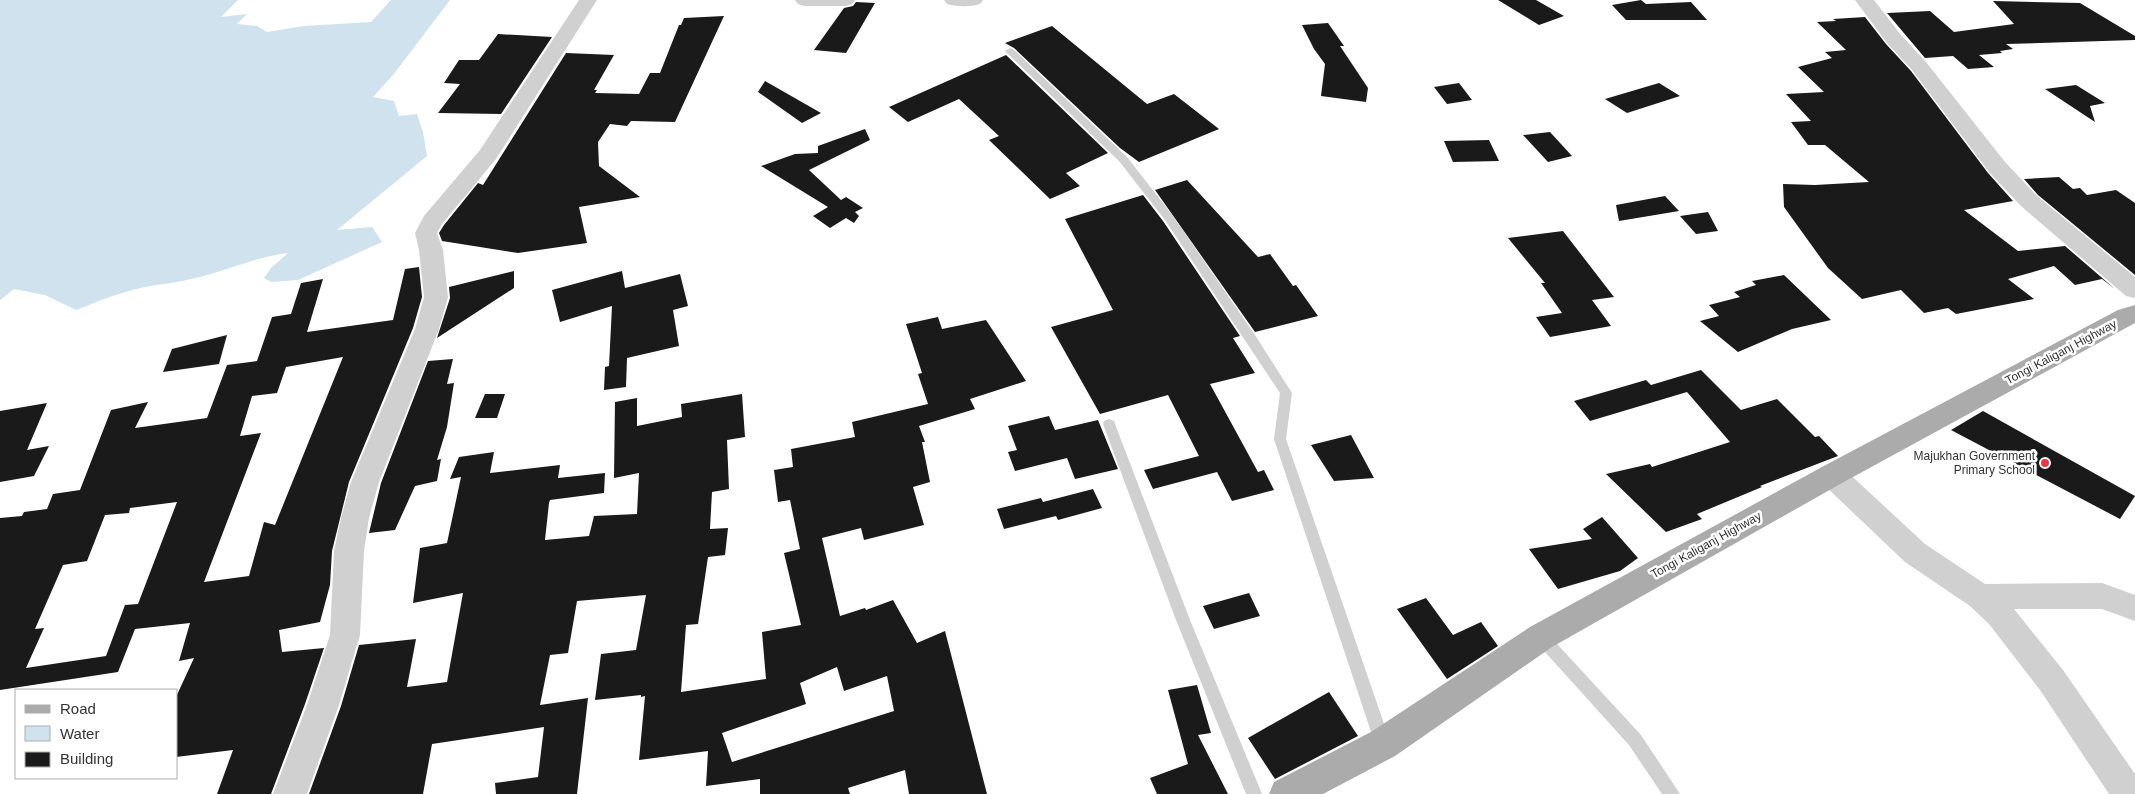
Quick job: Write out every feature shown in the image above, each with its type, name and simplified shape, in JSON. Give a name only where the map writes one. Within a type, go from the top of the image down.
[{"type":"main road","name":"Tongi Kaliganj Highway","points":[[1287,794],[1382,744],[1541,637],[1832,475],[2127,316],[2135,314]]},
{"type":"street","points":[[290,794],[323,705],[345,635],[349,552],[357,509],[365,482],[428,329],[436,297],[431,250],[426,232],[432,221],[488,154],[588,0]]},
{"type":"street","points":[[804,0],[846,0]]},
{"type":"street","points":[[953,0],[974,0]]},
{"type":"street","points":[[1864,0],[1894,39],[1919,66],[1997,167],[2029,201],[2135,290]]},
{"type":"street","points":[[1832,475],[1915,554],[1958,584],[1982,597],[2000,614],[2052,681],[2128,794]]},
{"type":"street","points":[[1982,597],[2041,595],[2102,596],[2135,608]]},
{"type":"lane","points":[[1010,51],[1123,159],[1169,218],[1286,393],[1280,439],[1382,744]]},
{"type":"lane","points":[[1109,424],[1183,620],[1254,794]]},
{"type":"lane","points":[[1541,637],[1635,740],[1672,794]]},
{"type":"water","points":[[0,0],[238,0],[221,17],[247,14],[237,24],[257,26],[267,32],[304,26],[371,22],[391,0],[450,0],[393,75],[373,97],[394,101],[399,116],[417,114],[423,132],[427,156],[337,230],[372,227],[382,242],[298,280],[271,282],[264,278],[271,268],[288,253],[263,258],[215,273],[136,289],[76,310],[45,295],[14,289],[0,300]]},
{"type":"building","points":[[1498,0],[1536,0],[1564,16],[1539,25]]},
{"type":"building","points":[[1641,0],[1646,4],[1691,2],[1707,20],[1626,20],[1612,5]]},
{"type":"building","points":[[1993,1],[2080,3],[2135,36],[2135,40],[2006,44],[2013,49],[2000,51],[2002,53],[1979,55],[1994,67],[1968,69],[1953,56],[1925,58],[1887,13],[1930,11],[1954,32],[2014,24]]},
{"type":"building","points":[[856,2],[875,3],[846,53],[814,50],[844,8],[853,6]]},
{"type":"building","points":[[724,16],[675,122],[631,121],[627,126],[610,124],[598,142],[599,166],[640,197],[579,207],[587,243],[518,253],[442,241],[439,233],[444,225],[478,183],[483,185],[566,53],[614,55],[594,90],[597,90],[595,93],[639,94],[650,73],[660,73],[679,25],[681,25],[684,18]]},
{"type":"building","points":[[1865,17],[1886,44],[1911,71],[1988,173],[2013,201],[1964,210],[2018,251],[2065,246],[2115,289],[2102,279],[2075,285],[2054,266],[2008,279],[2034,299],[1956,314],[1948,308],[1924,313],[1901,290],[1862,299],[1828,268],[1784,207],[1783,184],[1815,185],[1869,182],[1825,145],[1808,145],[1791,122],[1811,121],[1786,94],[1824,92],[1798,67],[1832,58],[1825,52],[1846,50],[1817,22]]},
{"type":"building","points":[[1328,23],[1344,46],[1340,46],[1368,88],[1366,102],[1321,96],[1325,64],[1314,49],[1302,25]]},
{"type":"building","points":[[1052,26],[1147,104],[1174,94],[1219,129],[1139,162],[1120,148],[1014,48],[1005,43]]},
{"type":"building","points":[[498,34],[552,37],[501,114],[438,113],[460,84],[444,83],[459,60],[479,60]]},
{"type":"building","points":[[1006,55],[1108,153],[1066,173],[1080,186],[1050,199],[989,140],[999,136],[959,99],[908,122],[889,107]]},
{"type":"building","points":[[765,81],[821,113],[802,123],[758,92]]},
{"type":"building","points":[[1459,83],[1472,100],[1447,104],[1434,87]]},
{"type":"building","points":[[1659,83],[1680,96],[1627,113],[1605,99]]},
{"type":"building","points":[[2076,85],[2105,103],[2090,106],[2095,122],[2045,89]]},
{"type":"building","points":[[865,129],[870,140],[809,170],[841,200],[846,197],[863,208],[855,212],[859,216],[854,223],[846,218],[830,228],[813,216],[828,207],[761,166],[795,154],[818,153],[818,146]]},
{"type":"building","points":[[1550,132],[1572,156],[1548,162],[1523,135]]},
{"type":"building","points":[[1489,140],[1499,161],[1453,162],[1444,141]]},
{"type":"building","points":[[2059,177],[2073,189],[2080,188],[2087,195],[2116,190],[2135,203],[2135,275],[2038,195],[2024,179]]},
{"type":"building","points":[[1187,180],[1258,257],[1270,254],[1293,286],[1296,285],[1318,316],[1255,332],[1155,190]]},
{"type":"building","points":[[1143,195],[1163,221],[1240,336],[1233,338],[1255,373],[1210,384],[1258,472],[1264,470],[1274,490],[1232,501],[1217,472],[1153,489],[1144,470],[1199,456],[1168,395],[1100,414],[1051,327],[1113,310],[1065,219]]},
{"type":"building","points":[[1665,196],[1679,211],[1619,221],[1616,205]]},
{"type":"building","points":[[1708,212],[1718,231],[1696,234],[1680,216]]},
{"type":"building","points":[[1563,231],[1614,297],[1592,300],[1611,326],[1550,337],[1536,317],[1562,313],[1541,283],[1545,283],[1508,238]]},
{"type":"building","points":[[419,267],[422,297],[413,328],[349,482],[332,551],[330,585],[320,622],[279,630],[282,652],[324,648],[271,794],[217,794],[233,750],[178,757],[178,693],[194,658],[179,661],[190,623],[135,629],[118,672],[0,690],[0,518],[22,516],[24,512],[47,509],[53,494],[80,490],[111,410],[148,402],[135,428],[207,418],[227,365],[257,361],[272,317],[291,314],[301,283],[323,279],[307,332],[393,320],[405,269]],"holes":[[[343,357],[275,525],[264,522],[249,576],[204,582],[261,433],[240,436],[252,396],[277,393],[286,367]],[[177,502],[138,604],[125,605],[106,656],[26,668],[44,628],[35,629],[63,565],[87,561],[105,515],[129,513],[130,508]]]},
{"type":"building","points":[[514,271],[514,288],[437,338],[450,298],[449,287]]},
{"type":"building","points":[[622,271],[625,288],[680,274],[688,306],[673,310],[679,346],[627,358],[626,387],[604,390],[605,367],[609,366],[612,306],[560,322],[552,290]]},
{"type":"building","points":[[1784,275],[1831,320],[1792,329],[1738,352],[1700,321],[1719,316],[1709,305],[1740,297],[1734,292],[1756,285],[1752,281]]},
{"type":"building","points":[[938,317],[942,329],[986,320],[1026,381],[970,399],[975,409],[919,426],[925,442],[922,442],[930,482],[913,487],[924,525],[864,540],[861,528],[822,538],[840,616],[865,608],[866,610],[893,600],[917,643],[945,631],[987,794],[909,794],[905,770],[848,788],[850,794],[760,794],[760,779],[706,786],[708,751],[639,760],[645,696],[595,700],[601,654],[636,650],[646,595],[577,601],[568,653],[550,655],[540,705],[588,698],[577,794],[496,794],[495,783],[538,777],[544,727],[432,744],[423,794],[309,794],[341,706],[359,645],[416,639],[407,687],[447,682],[463,593],[413,603],[420,548],[447,543],[461,477],[450,479],[459,457],[494,452],[490,473],[560,465],[558,478],[605,473],[604,493],[550,500],[549,503],[545,540],[589,536],[594,516],[637,514],[639,473],[614,478],[615,402],[637,398],[637,426],[682,417],[681,404],[742,394],[745,437],[727,440],[729,489],[712,492],[710,529],[728,528],[725,555],[708,557],[698,624],[686,625],[681,692],[766,679],[762,632],[801,625],[784,553],[800,549],[790,500],[778,502],[774,470],[793,467],[791,449],[855,437],[852,422],[928,404],[918,374],[922,373],[906,324]],"holes":[[[837,667],[844,691],[887,676],[894,711],[732,762],[722,733],[806,704],[800,683]]]},
{"type":"building","points":[[227,335],[219,364],[163,372],[172,349]]},
{"type":"building","points":[[453,359],[447,384],[454,383],[447,427],[437,460],[441,459],[437,481],[415,486],[395,530],[369,533],[381,483],[428,361]]},
{"type":"building","points":[[1701,370],[1741,410],[1777,399],[1815,437],[1819,436],[1838,456],[1760,486],[1762,487],[1697,514],[1702,519],[1666,532],[1606,474],[1650,464],[1652,467],[1730,442],[1687,392],[1590,421],[1574,401],[1646,380],[1651,385]]},
{"type":"building","points":[[485,394],[505,394],[497,418],[475,418]]},
{"type":"building","points":[[47,403],[27,450],[49,446],[34,476],[0,482],[0,411]]},
{"type":"building","name":"Majukhan Government Primary School","points":[[1983,411],[2135,496],[2120,519],[1951,430]]},
{"type":"building","points":[[1049,416],[1055,430],[1098,420],[1118,469],[1075,479],[1067,458],[1015,471],[1008,452],[1017,450],[1008,426]]},
{"type":"building","points":[[1351,435],[1374,478],[1334,481],[1311,445]]},
{"type":"building","points":[[1093,489],[1102,508],[1058,520],[1056,516],[1004,529],[997,509],[1041,498],[1043,502]]},
{"type":"building","points":[[1602,517],[1638,558],[1620,571],[1558,589],[1529,549],[1592,539],[1583,529]]},
{"type":"building","points":[[1249,593],[1260,616],[1214,629],[1203,606]]},
{"type":"building","points":[[1426,598],[1453,635],[1481,622],[1498,646],[1447,679],[1397,609]]},
{"type":"building","points":[[1197,685],[1211,733],[1198,735],[1228,794],[1157,794],[1150,778],[1188,764],[1168,690]]},
{"type":"building","points":[[1329,692],[1358,736],[1275,779],[1248,738]]},
{"type":"place","name":"Majukhan Government Primary School","points":[[2045,463]]}]
